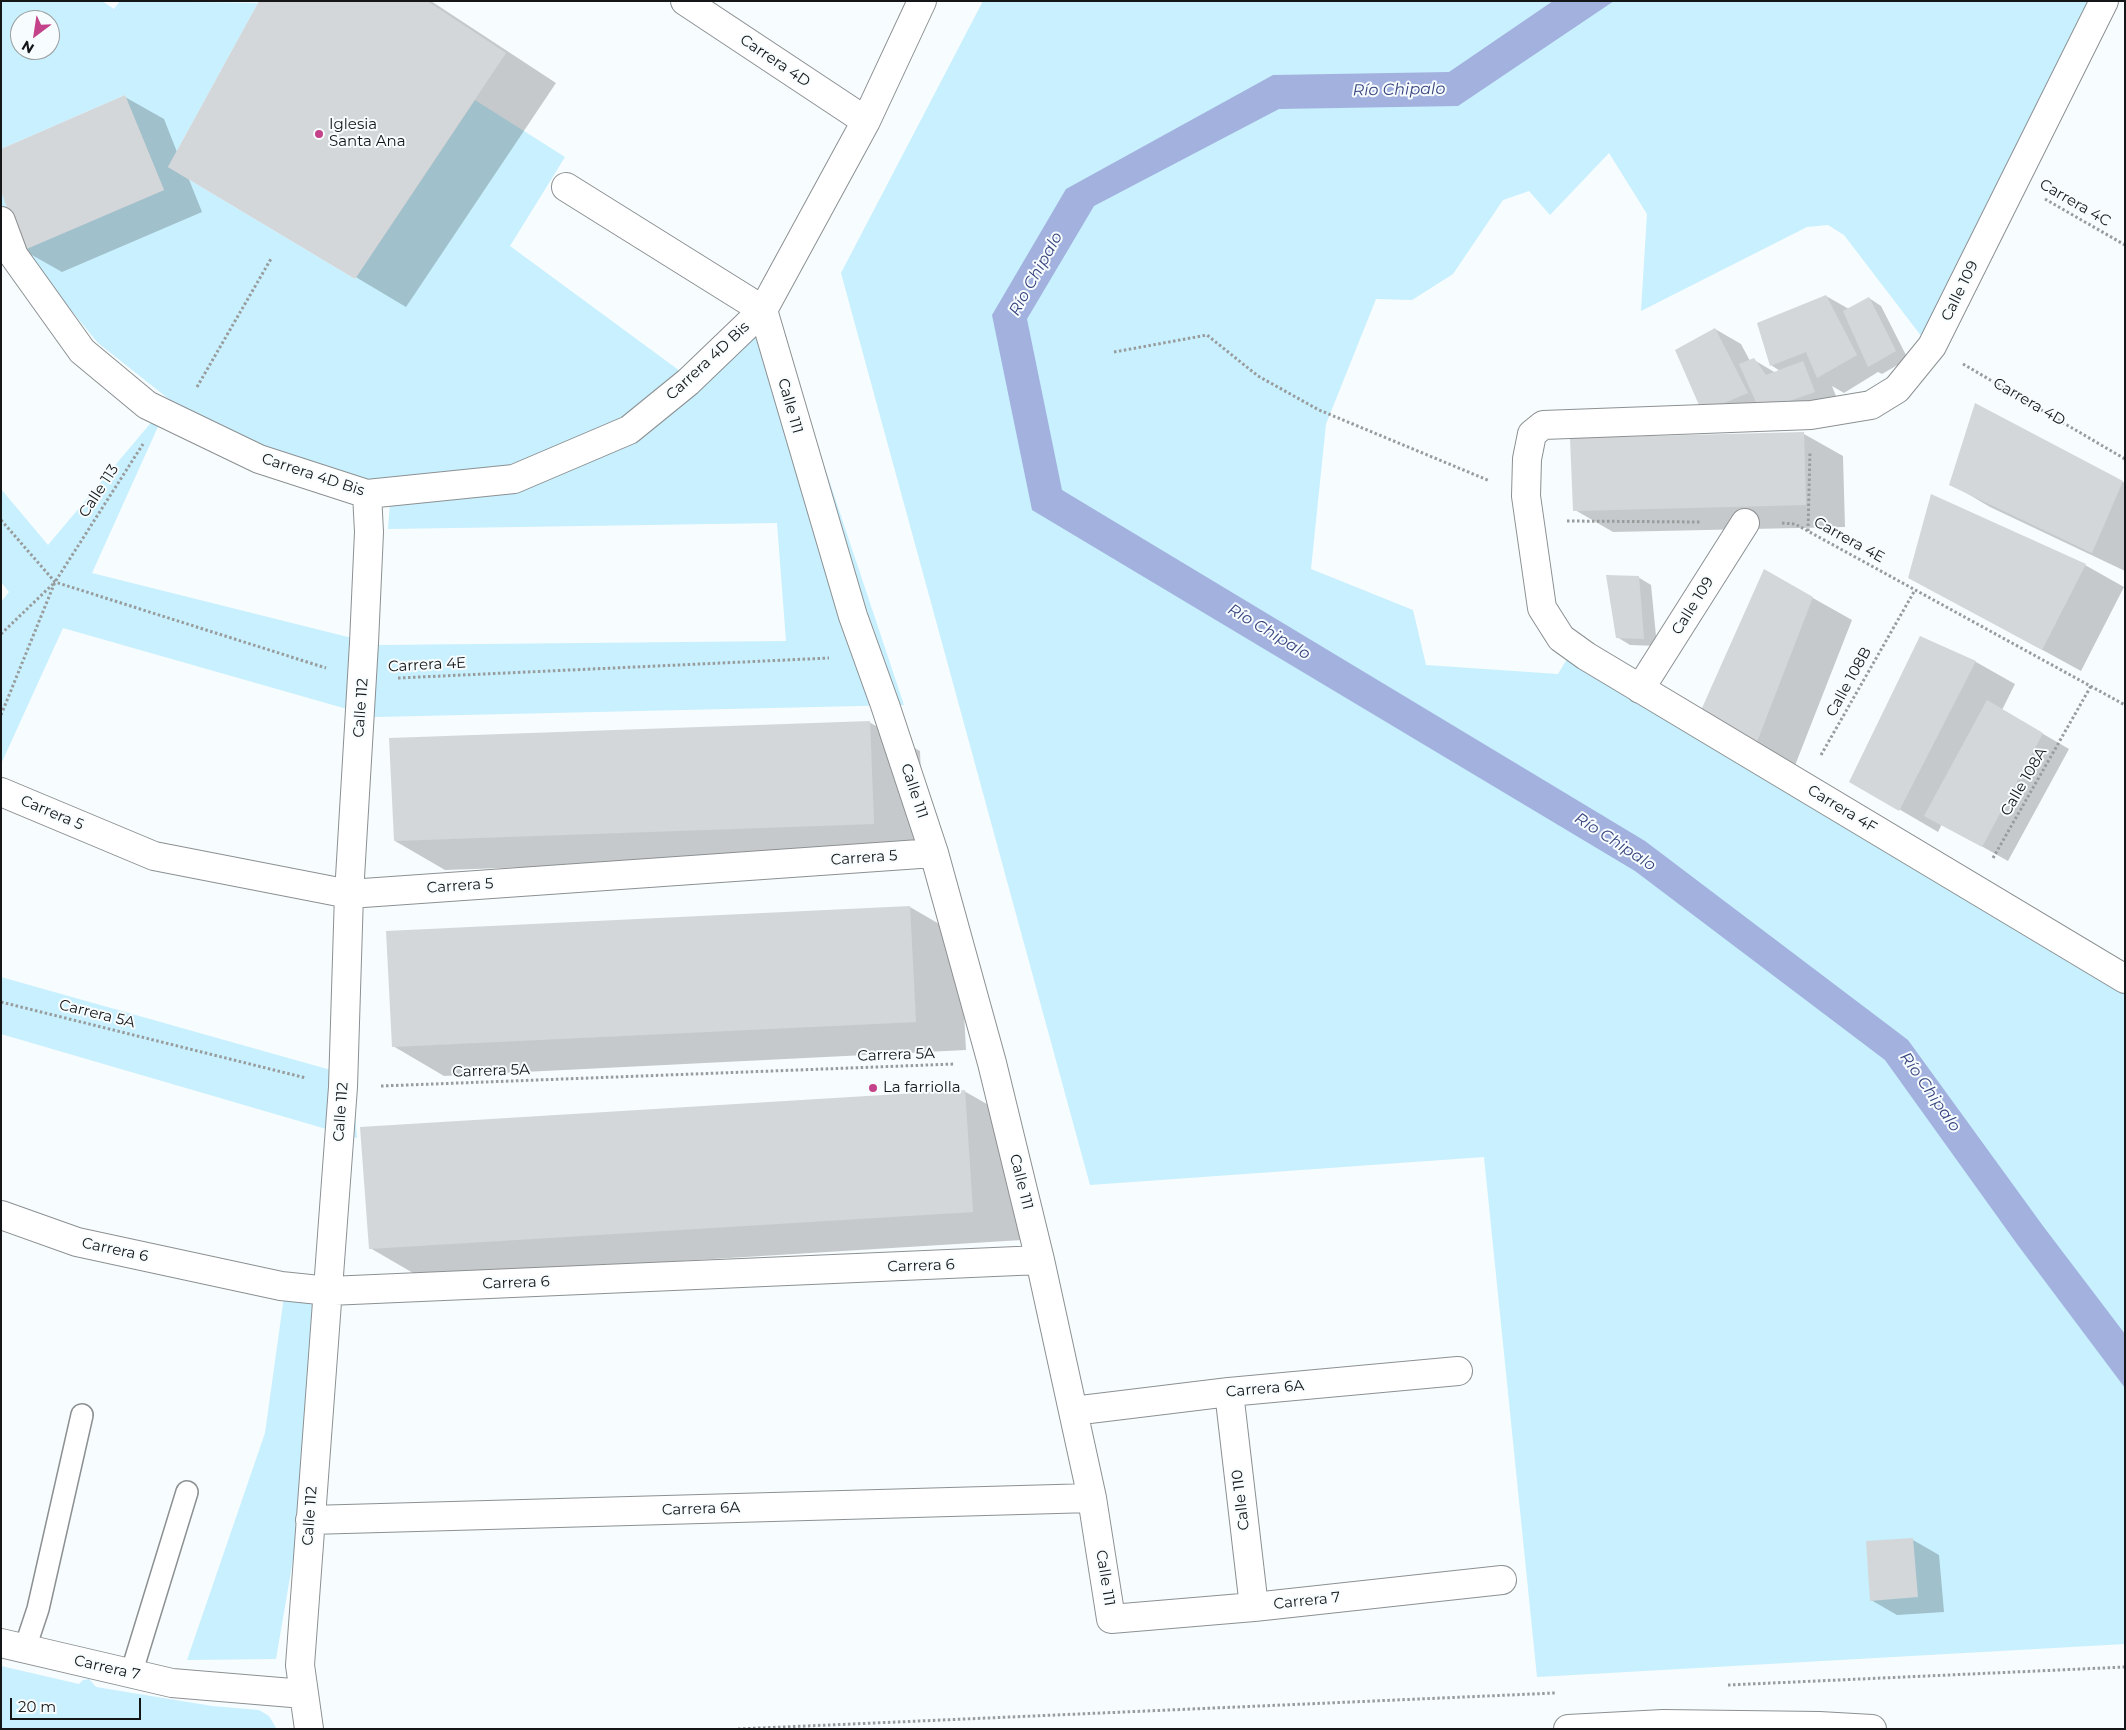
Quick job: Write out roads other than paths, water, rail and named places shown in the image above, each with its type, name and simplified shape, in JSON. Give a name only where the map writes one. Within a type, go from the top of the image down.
[{"type":"street","name":"Carrera 4D","points":[[685,1],[866,121]]},
{"type":"street","points":[[566,187],[763,310],[866,121],[922,1]]},
{"type":"street","name":"Calle 109","points":[[1561,638],[1542,608],[1527,508],[1527,459],[1532,434],[1543,424],[1811,415],[1871,405],[1897,389],[1932,346],[2104,1]]},
{"type":"street","name":"Carrera 4D Bis","points":[[1,221],[8,260],[82,351],[148,404],[259,459],[367,494],[514,479],[629,430],[688,382],[763,310]]},
{"type":"street","name":"Calle 111","points":[[763,310],[850,607],[934,853],[992,1063],[1040,1260],[1092,1498],[1111,1619]]},
{"type":"street","name":"Calle 112","points":[[309,1729],[300,1664],[343,1087],[349,894],[369,532],[367,494]]},
{"type":"street","name":"Calle 109","points":[[1640,689],[1745,523]]},
{"type":"street","name":"Carrera 4F","points":[[1561,638],[1586,656],[1640,689],[2125,979]]},
{"type":"street","name":"Carrera 5","points":[[1,792],[154,856],[349,894],[934,853]]},
{"type":"street","name":"Carrera 6","points":[[1,1215],[77,1242],[281,1286],[329,1291],[1040,1260]]},
{"type":"street","name":"Carrera 6A","points":[[1073,1411],[1229,1392],[1458,1371]]},
{"type":"street","name":"Calle 110","points":[[1229,1392],[1254,1607]]},
{"type":"street","name":"Carrera 6A","points":[[310,1520],[1092,1498]]},
{"type":"street","name":"Carrera 7","points":[[1111,1619],[1254,1607],[1502,1580]]},
{"type":"street","name":"Carrera 7","points":[[13,1645],[172,1684],[304,1694]]},
{"type":"street","points":[[1568,1729],[1663,1724],[1810,1726],[1872,1729]]},
{"type":"lane","points":[[13,1645],[38,1609],[82,1416]]},
{"type":"lane","points":[[131,1674],[187,1492]]},
{"type":"water","name":"Río Chipalo","points":[[1553,1],[1614,1],[1458,106],[1279,109],[1094,206],[1027,319],[1062,490],[1645,841],[1908,1040],[2043,1226],[2125,1334],[2125,1388],[2017,1244],[1885,1060],[1635,871],[1032,510],[992,315],[1066,189],[1273,75],[1449,72]]},
{"type":"place","name":"Iglesia Santa Ana","points":[[319,134]]},
{"type":"place","name":"La farriolla","points":[[873,1088]]}]
